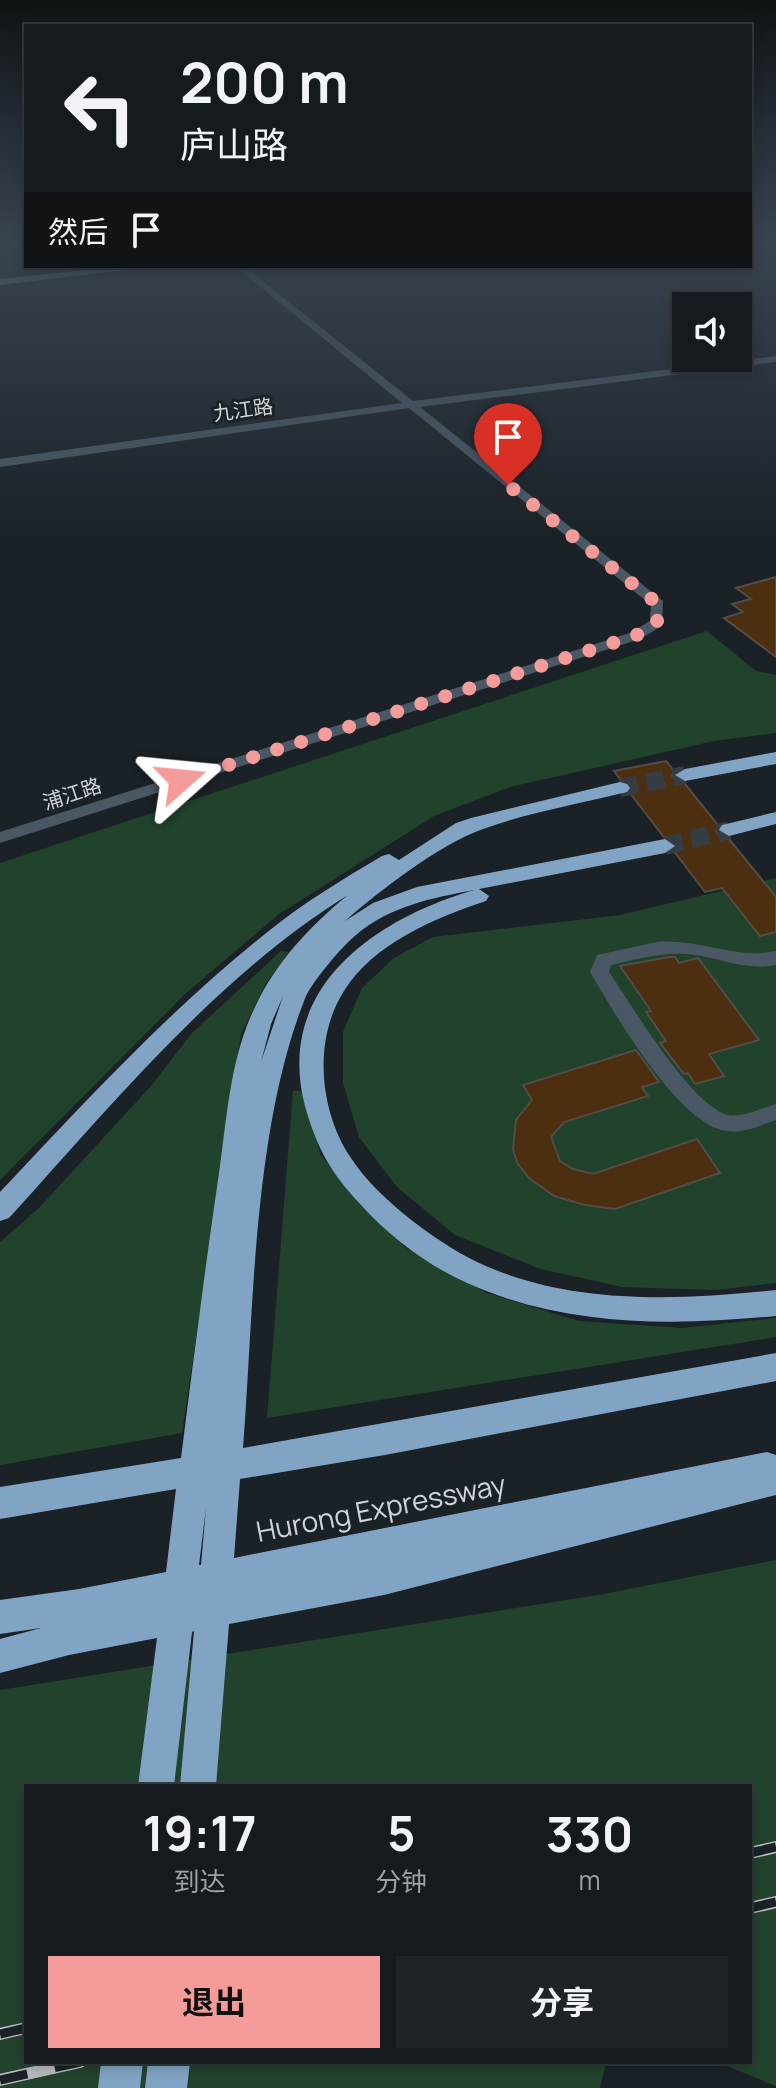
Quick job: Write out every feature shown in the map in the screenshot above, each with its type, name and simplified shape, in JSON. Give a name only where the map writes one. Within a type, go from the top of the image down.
[{"type":"highway","points":[[685,775],[776,758]]},
{"type":"highway","points":[[0,1210],[212,989],[351,882],[418,846],[478,822],[620,788]]},
{"type":"highway","points":[[729,830],[776,818]]},
{"type":"highway","points":[[156,1784],[227,1209],[245,1082],[258,1027],[274,991],[298,956],[333,920],[421,853],[478,822]]},
{"type":"highway","points":[[198,1784],[248,1206],[267,1080],[297,990],[347,930],[381,908],[417,894],[665,846]]},
{"type":"highway","points":[[595,860],[439,908],[371,948],[338,981],[317,1026],[310,1058],[322,1117],[335,1152],[340,1164],[374,1203],[408,1233],[450,1262],[494,1282],[554,1301],[675,1313],[776,1303]]},
{"type":"highway","points":[[0,1503],[385,1440],[776,1367]]},
{"type":"highway","name":"Hurong Expressway","points":[[0,1617],[74,1622],[390,1543],[776,1465]]},
{"type":"highway","points":[[0,1656],[74,1622],[384,1578],[776,1480]]},
{"type":"highway","points":[[119,2088],[122,2064]]},
{"type":"highway","points":[[166,2088],[169,2064]]},
{"type":"street","points":[[331,341],[408,405]]},
{"type":"street","name":"九江路","points":[[0,463],[408,405],[776,359]]},
{"type":"street","name":"浦江路","points":[[0,838],[635,636],[657,623],[658,604],[408,405]]},
{"type":"street","points":[[776,958],[737,962],[694,949],[662,946],[604,960],[599,972],[688,1099],[706,1114],[723,1122],[742,1123],[776,1112]]},
{"type":"green space","points":[[707,631],[756,671],[776,675],[776,733],[714,741],[510,787],[434,816],[279,914],[185,994],[0,1180],[0,863]]},
{"type":"green space","points":[[776,878],[776,1283],[715,1290],[622,1287],[541,1269],[455,1235],[397,1187],[359,1137],[343,1083],[343,1032],[362,988],[394,958],[433,937],[620,915]]},
{"type":"green space","points":[[281,951],[289,952],[266,983],[241,1034],[182,1433],[0,1465],[0,1242],[38,1209],[151,1086],[192,1033]]},
{"type":"green space","points":[[293,1091],[305,1091],[320,1154],[360,1203],[406,1248],[487,1293],[579,1321],[682,1328],[776,1318],[776,1337],[267,1418]]},
{"type":"green space","points":[[776,1560],[776,2086],[722,2064],[752,2064],[752,1784],[24,1784],[24,2064],[606,2064],[600,2088],[0,2088],[0,1690],[604,1594]]},
{"type":"building","points":[[776,577],[776,657],[724,618],[743,612],[732,604],[751,599],[736,588]]},
{"type":"building","points":[[666,761],[675,772],[672,776],[685,784],[718,825],[717,833],[729,839],[776,897],[776,932],[760,936],[722,888],[705,892],[674,851],[677,844],[663,836],[630,793],[633,788],[629,782],[620,779],[614,771]]},
{"type":"building","points":[[675,957],[679,963],[698,958],[759,1040],[709,1054],[724,1076],[695,1084],[688,1073],[684,1074],[660,1043],[666,1041],[646,1012],[651,1011],[620,966]]},
{"type":"building","points":[[636,1050],[659,1082],[642,1087],[648,1096],[564,1122],[551,1137],[560,1161],[573,1169],[593,1174],[697,1139],[720,1173],[615,1209],[554,1196],[529,1178],[518,1164],[513,1150],[516,1120],[532,1100],[523,1085]]},
{"type":"tunnel","points":[[620,788],[685,775]]},
{"type":"tunnel","points":[[665,846],[729,830]]},
{"type":"railway","points":[[752,1853],[776,1847]]},
{"type":"railway","points":[[752,1908],[776,1902]]},
{"type":"railway","points":[[0,2034],[24,2028]]},
{"type":"railway","points":[[0,2080],[71,2064]]},
{"type":"route","points":[[181,780],[635,636],[657,623],[658,604],[508,485]]}]
